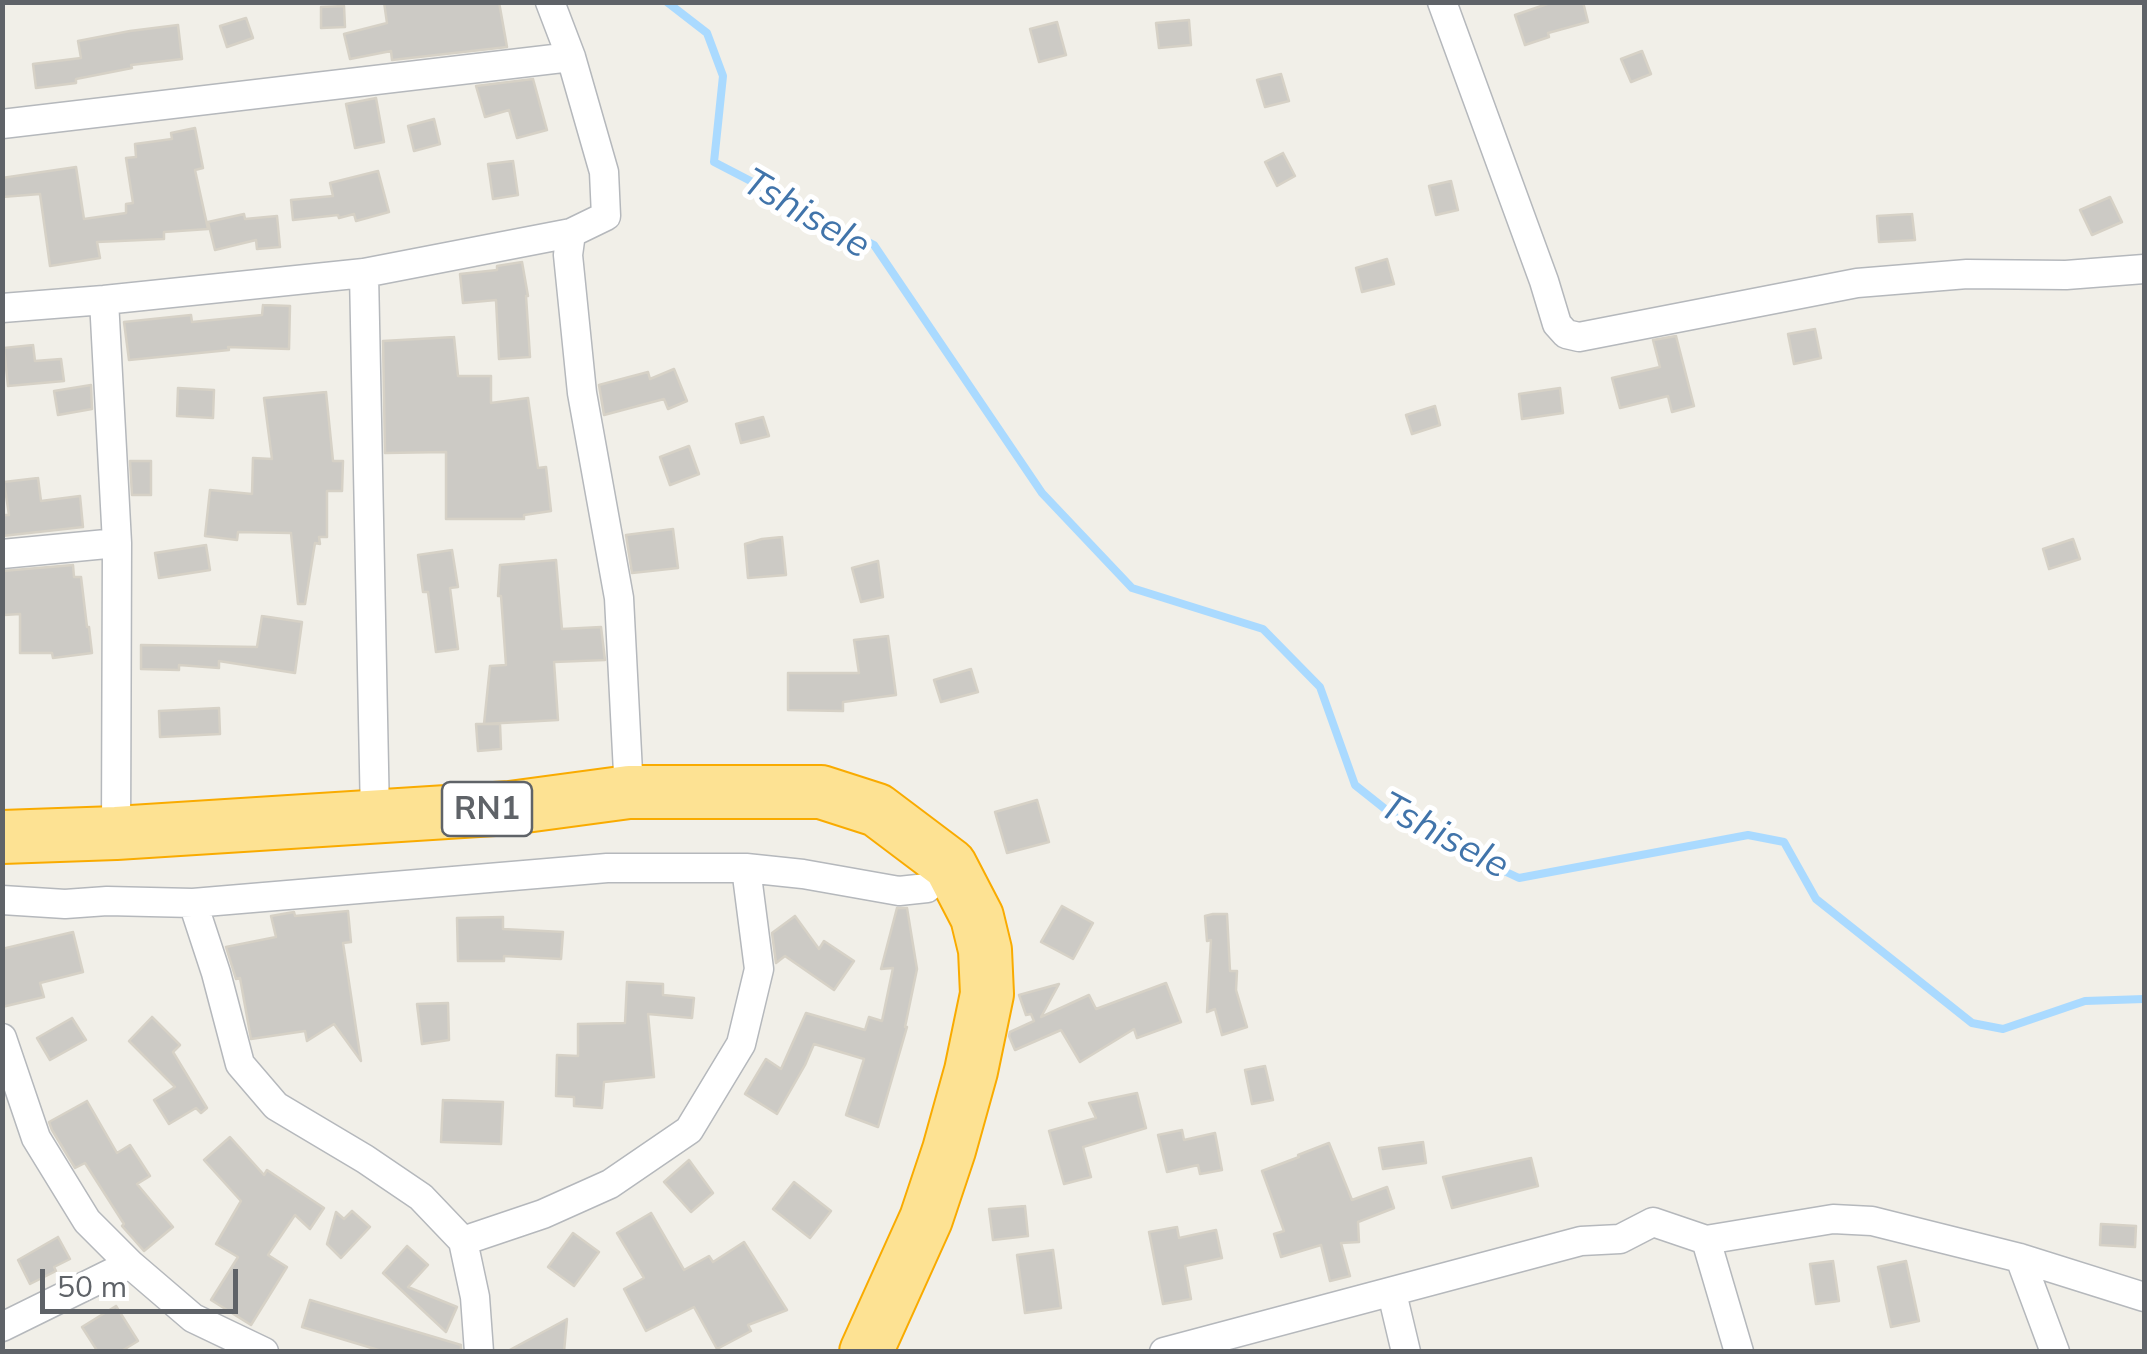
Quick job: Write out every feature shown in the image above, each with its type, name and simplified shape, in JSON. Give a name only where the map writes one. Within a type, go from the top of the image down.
[{"type":"highway","name":"RN1","points":[[2,837],[116,834],[510,808],[629,792],[821,792],[877,810],[950,865],[978,917],[988,994],[967,1087],[932,1202],[866,1352]]},
{"type":"street","points":[[2,308],[364,273],[570,233],[606,216],[604,172],[571,57],[550,2]]},
{"type":"street","points":[[1442,2],[1544,281],[1556,324],[1566,334],[1578,336],[1857,283],[1967,274],[2066,275],[2144,268]]},
{"type":"street","points":[[2,124],[571,57]]},
{"type":"street","points":[[570,233],[568,255],[582,393],[619,598],[629,792]]},
{"type":"street","points":[[364,273],[375,816]]},
{"type":"street","points":[[104,300],[117,543],[116,834]]},
{"type":"street","points":[[2,554],[117,543]]},
{"type":"street","points":[[2,900],[65,904],[193,903],[607,868],[746,868],[898,890],[926,888],[950,865]]},
{"type":"street","points":[[463,1241],[543,1214],[610,1184],[689,1130],[741,1044],[759,969],[746,868]]},
{"type":"street","points":[[193,903],[240,1064],[276,1106],[421,1198],[463,1241],[475,1296],[478,1352]]},
{"type":"street","points":[[2,1038],[36,1138],[88,1221],[130,1264],[193,1318],[264,1352]]},
{"type":"street","points":[[1164,1352],[1582,1241],[1620,1240],[1653,1222],[1706,1240],[1832,1219],[1872,1221],[2020,1258],[2144,1297]]},
{"type":"street","points":[[1706,1240],[1739,1352]]},
{"type":"street","points":[[2020,1258],[2055,1352]]},
{"type":"street","points":[[2,1327],[130,1264]]},
{"type":"street","points":[[1392,1292],[1406,1352]]},
{"type":"building","points":[[384,2],[499,2],[507,47],[392,60],[391,51],[350,59],[344,34],[387,23]]},
{"type":"building","points":[[1553,2],[1583,2],[1588,22],[1548,33],[1549,37],[1525,45],[1515,15]]},
{"type":"building","points":[[344,6],[345,27],[321,28],[321,7]]},
{"type":"building","points":[[246,18],[253,38],[227,47],[220,26]]},
{"type":"building","points":[[1189,20],[1191,45],[1159,48],[1156,23]]},
{"type":"building","points":[[1057,22],[1066,55],[1039,62],[1030,29]]},
{"type":"building","points":[[178,25],[182,59],[131,65],[132,68],[76,79],[76,83],[36,88],[33,64],[81,58],[78,41]]},
{"type":"building","points":[[1642,51],[1651,74],[1631,82],[1621,59]]},
{"type":"building","points":[[1281,74],[1289,101],[1265,107],[1257,80]]},
{"type":"building","points":[[533,79],[547,130],[517,138],[509,110],[485,117],[476,86]]},
{"type":"building","points":[[376,98],[384,142],[355,148],[346,104]]},
{"type":"building","points":[[434,119],[440,144],[414,151],[408,126]]},
{"type":"building","points":[[195,128],[203,168],[195,170],[208,229],[164,232],[164,239],[97,242],[100,258],[50,266],[40,194],[2,197],[2,178],[76,167],[84,219],[126,213],[126,204],[133,203],[126,158],[136,157],[135,144],[172,139],[171,133]]},
{"type":"building","points":[[1283,153],[1295,176],[1277,186],[1265,162]]},
{"type":"building","points":[[513,161],[518,195],[493,199],[488,164]]},
{"type":"building","points":[[378,171],[389,212],[356,221],[354,214],[293,220],[291,200],[333,196],[330,183]]},
{"type":"building","points":[[1451,181],[1458,210],[1436,215],[1429,186]]},
{"type":"building","points":[[2110,197],[2122,222],[2092,235],[2080,210]]},
{"type":"building","points":[[244,214],[245,219],[277,216],[280,247],[257,249],[256,240],[215,250],[208,222]]},
{"type":"building","points":[[1912,214],[1915,240],[1879,242],[1877,216]]},
{"type":"building","points":[[1387,259],[1394,284],[1362,292],[1356,268]]},
{"type":"building","points":[[522,262],[528,296],[530,357],[499,359],[496,300],[463,303],[460,274],[497,270],[497,266]]},
{"type":"building","points":[[263,305],[290,306],[289,349],[228,347],[229,350],[129,360],[124,322],[191,315],[192,322],[262,315]]},
{"type":"building","points":[[1815,329],[1821,358],[1794,364],[1788,334]]},
{"type":"building","points":[[1676,336],[1694,406],[1672,412],[1668,396],[1620,408],[1612,378],[1660,367],[1653,340]]},
{"type":"building","points":[[454,337],[458,376],[491,376],[491,403],[528,398],[538,468],[546,467],[551,511],[524,515],[524,519],[446,519],[446,452],[385,453],[383,341]]},
{"type":"building","points":[[33,345],[35,361],[61,359],[64,381],[8,386],[4,348]]},
{"type":"building","points":[[674,369],[687,401],[668,409],[664,399],[604,415],[599,385],[648,372],[650,379]]},
{"type":"building","points":[[91,385],[92,409],[58,415],[54,391]]},
{"type":"building","points":[[178,388],[214,390],[213,418],[177,416]]},
{"type":"building","points":[[1560,388],[1563,413],[1522,419],[1519,394]]},
{"type":"building","points":[[326,392],[333,461],[343,461],[342,491],[327,491],[327,537],[319,537],[320,544],[315,543],[305,604],[298,604],[291,533],[238,532],[237,540],[205,536],[210,490],[252,494],[253,458],[272,459],[264,398]]},
{"type":"building","points":[[1435,406],[1440,425],[1412,434],[1406,415]]},
{"type":"building","points":[[763,417],[769,436],[741,443],[736,424]]},
{"type":"building","points":[[689,446],[699,474],[670,485],[660,457]]},
{"type":"building","points":[[130,461],[151,461],[151,495],[132,495]]},
{"type":"building","points":[[38,478],[41,501],[80,496],[83,527],[2,536],[2,515],[9,515],[4,482]]},
{"type":"building","points":[[673,529],[678,568],[632,573],[626,535]]},
{"type":"building","points":[[782,537],[786,575],[748,578],[745,544]]},
{"type":"building","points":[[2073,539],[2080,559],[2049,569],[2043,549]]},
{"type":"building","points":[[206,545],[210,570],[159,578],[155,553]]},
{"type":"building","points":[[452,550],[458,587],[450,588],[458,649],[436,652],[428,592],[423,592],[418,555]]},
{"type":"building","points":[[556,560],[562,629],[601,627],[605,660],[554,662],[558,720],[484,724],[490,666],[506,665],[498,596],[500,565]]},
{"type":"building","points":[[878,561],[883,597],[861,602],[852,568]]},
{"type":"building","points":[[73,565],[74,577],[81,577],[92,653],[53,658],[52,653],[20,653],[20,614],[4,615],[2,571]]},
{"type":"building","points":[[262,616],[302,622],[295,673],[219,661],[219,668],[179,665],[179,670],[141,669],[141,645],[257,647]]},
{"type":"building","points":[[888,636],[896,695],[843,702],[843,711],[788,710],[788,673],[859,673],[854,640]]},
{"type":"building","points":[[971,669],[978,692],[941,702],[934,680]]},
{"type":"building","points":[[219,708],[220,734],[160,737],[159,711]]},
{"type":"building","points":[[476,724],[500,724],[501,749],[478,751]]},
{"type":"building","points":[[1037,800],[1049,842],[1007,853],[995,812]]},
{"type":"building","points":[[1062,906],[1093,923],[1073,959],[1041,942]]},
{"type":"building","points":[[897,908],[907,908],[917,969],[907,1027],[878,1127],[846,1115],[864,1059],[814,1044],[777,1114],[745,1094],[766,1059],[781,1069],[806,1013],[865,1030],[869,1017],[882,1021],[893,968],[881,969]]},
{"type":"building","points":[[348,911],[351,942],[343,943],[361,1061],[334,1024],[307,1041],[305,1031],[251,1039],[240,978],[236,979],[226,947],[276,937],[271,916]]},
{"type":"building","points":[[1227,914],[1230,971],[1237,971],[1236,990],[1247,1027],[1222,1035],[1215,1009],[1207,1012],[1211,940],[1207,941],[1205,916]]},
{"type":"building","points":[[795,916],[819,949],[824,941],[854,961],[834,990],[785,956],[776,963],[772,933]]},
{"type":"building","points":[[503,917],[503,929],[563,932],[561,959],[504,956],[504,961],[458,961],[457,918]]},
{"type":"building","points":[[73,932],[83,972],[40,983],[44,997],[2,1007],[2,949]]},
{"type":"building","points":[[627,982],[663,984],[663,995],[694,998],[692,1018],[648,1014],[654,1077],[604,1082],[602,1108],[574,1106],[574,1097],[556,1096],[557,1055],[578,1056],[578,1024],[625,1023]]},
{"type":"building","points":[[1166,983],[1181,1022],[1137,1038],[1134,1029],[1080,1062],[1061,1030],[1015,1050],[1009,1036],[1034,1021],[1031,1014],[1026,1015],[1019,995],[1059,984],[1041,1017],[1089,995],[1096,1009]]},
{"type":"building","points":[[448,1003],[449,1040],[422,1044],[417,1004]]},
{"type":"building","points":[[152,1017],[180,1045],[173,1052],[207,1108],[201,1113],[196,1108],[169,1124],[154,1100],[175,1087],[129,1041]]},
{"type":"building","points":[[72,1018],[86,1040],[50,1060],[37,1038]]},
{"type":"building","points":[[1265,1066],[1273,1100],[1252,1104],[1245,1070]]},
{"type":"building","points":[[1137,1093],[1146,1128],[1083,1147],[1091,1177],[1064,1184],[1049,1131],[1096,1118],[1089,1103]]},
{"type":"building","points":[[443,1100],[503,1102],[501,1144],[441,1142]]},
{"type":"building","points":[[87,1101],[117,1153],[130,1145],[150,1176],[137,1184],[173,1227],[144,1251],[122,1226],[85,1163],[75,1168],[52,1130],[49,1122]]},
{"type":"building","points":[[1182,1130],[1184,1140],[1215,1133],[1222,1170],[1200,1174],[1198,1165],[1167,1172],[1158,1135]]},
{"type":"building","points":[[230,1137],[264,1175],[267,1170],[324,1208],[310,1229],[295,1215],[268,1255],[287,1267],[251,1325],[211,1300],[238,1257],[216,1244],[241,1201],[204,1160]]},
{"type":"building","points":[[1423,1142],[1426,1163],[1383,1169],[1379,1148]]},
{"type":"building","points":[[1329,1143],[1352,1200],[1387,1187],[1394,1208],[1358,1222],[1359,1242],[1341,1243],[1350,1276],[1330,1281],[1321,1245],[1281,1257],[1274,1234],[1284,1231],[1262,1171]]},
{"type":"building","points":[[1531,1158],[1538,1186],[1452,1208],[1443,1177]]},
{"type":"building","points":[[689,1160],[713,1193],[691,1212],[664,1182]]},
{"type":"building","points":[[794,1182],[831,1211],[810,1238],[773,1209]]},
{"type":"building","points":[[1025,1206],[1028,1236],[993,1240],[989,1209]]},
{"type":"building","points":[[352,1211],[370,1227],[341,1258],[327,1244],[336,1212],[344,1219]]},
{"type":"building","points":[[651,1213],[684,1270],[709,1256],[713,1262],[744,1242],[787,1310],[748,1325],[751,1331],[717,1349],[694,1307],[646,1331],[624,1289],[644,1278],[617,1233]]},
{"type":"building","points":[[2101,1224],[2136,1226],[2135,1247],[2100,1245]]},
{"type":"building","points":[[1177,1227],[1179,1238],[1216,1230],[1222,1258],[1185,1266],[1191,1299],[1163,1304],[1149,1232]]},
{"type":"building","points":[[573,1233],[599,1252],[574,1286],[548,1267]]},
{"type":"building","points":[[58,1237],[70,1259],[30,1284],[18,1260]]},
{"type":"building","points":[[407,1246],[428,1265],[408,1287],[457,1307],[446,1332],[383,1273]]},
{"type":"building","points":[[1053,1250],[1061,1308],[1025,1313],[1017,1255]]},
{"type":"building","points":[[1833,1261],[1839,1301],[1816,1304],[1810,1264]]},
{"type":"building","points":[[1906,1261],[1919,1321],[1891,1327],[1878,1267]]},
{"type":"building","points":[[310,1300],[461,1345],[461,1352],[385,1352],[302,1327]]},
{"type":"building","points":[[116,1306],[138,1341],[120,1352],[98,1352],[82,1327]]},
{"type":"building","points":[[567,1319],[564,1352],[506,1352]]},
{"type":"waterway","name":"Tshisele","points":[[667,2],[707,33],[723,76],[714,162],[874,245],[1042,493],[1132,588],[1263,629],[1320,687],[1355,785],[1404,824],[1519,878],[1748,835],[1784,842],[1816,899],[1972,1023],[2003,1029],[2085,1001],[2144,999]]}]
